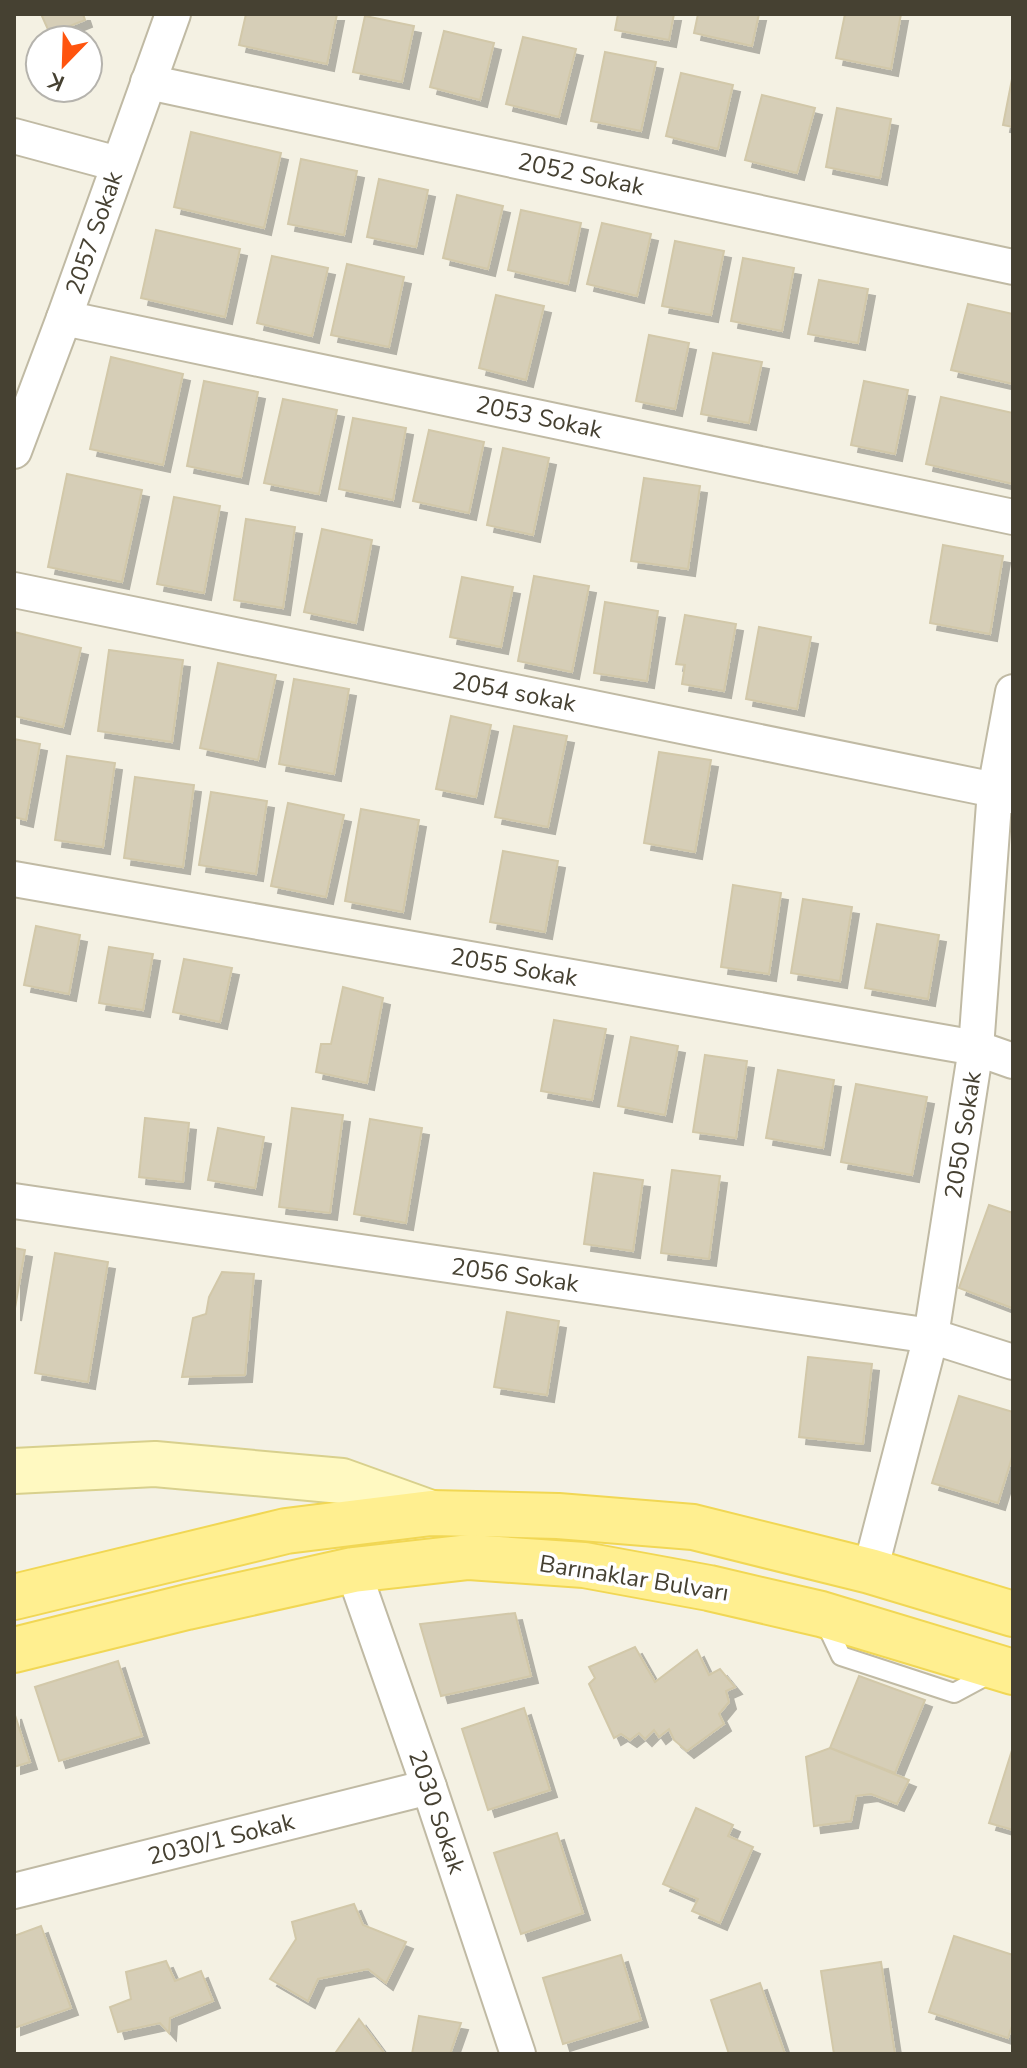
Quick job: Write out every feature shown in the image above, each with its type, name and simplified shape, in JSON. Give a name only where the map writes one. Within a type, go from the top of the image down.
[{"type":"main road","name":"Barınaklar Bulvarı","points":[[14,1597],[286,1531],[431,1513],[558,1516],[693,1527],[870,1571],[1013,1614]]},
{"type":"main road","name":"Barınaklar Bulvarı","points":[[14,1650],[353,1570],[469,1557],[584,1565],[709,1588],[821,1614],[1007,1670]]},
{"type":"street","name":"2057 Sokak","points":[[14,451],[173,14]]},
{"type":"street","name":"2052 Sokak","points":[[148,82],[1013,267]]},
{"type":"street","points":[[14,136],[118,164]]},
{"type":"street","name":"2053 Sokak","points":[[64,318],[1013,517]]},
{"type":"street","name":"2054 sokak","points":[[14,590],[1004,793]]},
{"type":"street","name":"2050 Sokak","points":[[870,1571],[931,1336],[976,1048],[1013,692]]},
{"type":"street","name":"2055 Sokak","points":[[14,879],[976,1048],[1013,1061]]},
{"type":"street","name":"2056 Sokak","points":[[14,1201],[931,1336],[1013,1362]]},
{"type":"street","points":[[14,1471],[155,1464],[342,1481],[431,1513]]},
{"type":"street","name":"2030 Sokak","points":[[353,1570],[518,2054]]},
{"type":"street","name":"2030/1 Sokak","points":[[14,1891],[429,1787]]},
{"type":"building","points":[[41,14],[83,14],[85,20],[75,24],[46,24]]},
{"type":"building","points":[[246,14],[337,14],[327,64],[239,45]]},
{"type":"building","points":[[618,14],[674,14],[669,40],[615,30]]},
{"type":"building","points":[[698,14],[759,14],[752,46],[694,33]]},
{"type":"building","points":[[845,14],[901,14],[891,69],[836,58]]},
{"type":"building","points":[[365,16],[414,26],[402,82],[353,72]]},
{"type":"building","points":[[444,31],[494,43],[480,100],[430,87]]},
{"type":"building","points":[[523,37],[576,49],[559,117],[506,104]]},
{"type":"building","points":[[605,52],[656,62],[641,131],[591,121]]},
{"type":"building","points":[[681,73],[733,85],[718,149],[666,136]]},
{"type":"building","points":[[1013,74],[1013,127],[1003,125]]},
{"type":"building","points":[[762,95],[815,108],[797,173],[745,160]]},
{"type":"building","points":[[837,108],[891,119],[880,178],[826,167]]},
{"type":"building","points":[[191,132],[281,153],[264,228],[174,207]]},
{"type":"building","points":[[301,159],[357,171],[344,235],[288,224]]},
{"type":"building","points":[[379,179],[428,190],[416,247],[367,237]]},
{"type":"building","points":[[457,195],[503,206],[488,269],[443,258]]},
{"type":"building","points":[[521,210],[581,223],[568,284],[508,270]]},
{"type":"building","points":[[602,223],[651,234],[637,296],[587,284]]},
{"type":"building","points":[[156,230],[240,249],[225,317],[141,298]]},
{"type":"building","points":[[675,241],[724,251],[711,315],[662,306]]},
{"type":"building","points":[[272,256],[328,268],[312,336],[257,323]]},
{"type":"building","points":[[743,258],[794,268],[782,331],[731,321]]},
{"type":"building","points":[[347,264],[404,277],[389,347],[331,335]]},
{"type":"building","points":[[819,280],[868,289],[858,343],[808,334]]},
{"type":"building","points":[[496,295],[544,306],[526,380],[479,368]]},
{"type":"building","points":[[968,304],[1013,314],[1013,384],[951,370]]},
{"type":"building","points":[[649,335],[689,343],[675,409],[636,401]]},
{"type":"building","points":[[713,353],[762,362],[749,423],[701,414]]},
{"type":"building","points":[[111,357],[183,374],[163,465],[90,449]]},
{"type":"building","points":[[204,381],[258,392],[241,477],[187,466]]},
{"type":"building","points":[[864,381],[908,390],[895,454],[851,445]]},
{"type":"building","points":[[941,397],[1013,413],[1013,484],[926,464]]},
{"type":"building","points":[[283,399],[337,410],[319,494],[264,483]]},
{"type":"building","points":[[353,418],[406,428],[393,500],[339,489]]},
{"type":"building","points":[[429,430],[484,442],[469,513],[413,501]]},
{"type":"building","points":[[503,448],[549,458],[533,535],[487,525]]},
{"type":"building","points":[[67,474],[142,490],[122,582],[48,567]]},
{"type":"building","points":[[644,478],[700,486],[688,569],[631,561]]},
{"type":"building","points":[[174,497],[220,506],[204,593],[157,584]]},
{"type":"building","points":[[246,519],[295,527],[283,608],[234,600]]},
{"type":"building","points":[[322,529],[372,540],[356,623],[304,612]]},
{"type":"building","points":[[943,545],[1003,556],[990,634],[930,623]]},
{"type":"building","points":[[534,576],[589,586],[572,672],[518,661]]},
{"type":"building","points":[[462,577],[513,587],[501,647],[450,637]]},
{"type":"building","points":[[605,602],[658,611],[647,681],[594,673]]},
{"type":"building","points":[[685,615],[736,624],[724,691],[682,684],[685,665],[676,664]]},
{"type":"building","points":[[759,627],[811,637],[797,709],[746,699]]},
{"type":"building","points":[[14,632],[81,648],[63,727],[14,716]]},
{"type":"building","points":[[109,650],[183,660],[172,742],[98,731]]},
{"type":"building","points":[[218,663],[276,675],[258,760],[200,748]]},
{"type":"building","points":[[294,679],[349,689],[334,774],[279,764]]},
{"type":"building","points":[[451,716],[491,725],[476,797],[436,789]]},
{"type":"building","points":[[514,726],[567,736],[548,827],[495,817]]},
{"type":"building","points":[[14,739],[40,744],[26,820],[14,817]]},
{"type":"building","points":[[659,752],[711,760],[695,852],[644,843]]},
{"type":"building","points":[[67,756],[115,763],[103,847],[55,840]]},
{"type":"building","points":[[135,777],[194,785],[183,867],[124,858]]},
{"type":"building","points":[[211,792],[267,801],[256,874],[199,865]]},
{"type":"building","points":[[288,803],[344,815],[326,897],[271,886]]},
{"type":"building","points":[[361,809],[419,820],[403,912],[345,901]]},
{"type":"building","points":[[503,851],[558,861],[545,932],[490,922]]},
{"type":"building","points":[[733,885],[781,893],[769,974],[721,967]]},
{"type":"building","points":[[803,899],[852,907],[840,981],[791,973]]},
{"type":"building","points":[[877,924],[939,935],[928,999],[865,988]]},
{"type":"building","points":[[36,926],[80,935],[69,994],[24,985]]},
{"type":"building","points":[[109,947],[153,954],[143,1010],[99,1003]]},
{"type":"building","points":[[184,959],[232,968],[220,1022],[173,1012]]},
{"type":"building","points":[[343,987],[383,998],[367,1083],[316,1072],[321,1044],[331,1044]]},
{"type":"building","points":[[554,1020],[606,1029],[592,1100],[541,1091]]},
{"type":"building","points":[[631,1037],[678,1046],[665,1115],[618,1106]]},
{"type":"building","points":[[705,1055],[747,1061],[736,1138],[693,1132]]},
{"type":"building","points":[[778,1070],[834,1080],[823,1148],[766,1138]]},
{"type":"building","points":[[856,1084],[927,1097],[912,1175],[841,1162]]},
{"type":"building","points":[[292,1108],[343,1115],[330,1213],[279,1207]]},
{"type":"building","points":[[145,1118],[189,1123],[183,1182],[139,1177]]},
{"type":"building","points":[[370,1119],[422,1128],[406,1223],[354,1214]]},
{"type":"building","points":[[218,1128],[264,1137],[255,1188],[208,1180]]},
{"type":"building","points":[[672,1170],[720,1176],[709,1259],[661,1253]]},
{"type":"building","points":[[594,1173],[643,1180],[633,1251],[584,1244]]},
{"type":"building","points":[[989,1205],[1013,1213],[1012,1308],[959,1288]]},
{"type":"building","points":[[14,1248],[25,1250],[14,1314]]},
{"type":"building","points":[[55,1253],[108,1262],[88,1382],[35,1373]]},
{"type":"building","points":[[222,1272],[254,1274],[245,1375],[182,1377],[193,1318],[206,1314],[209,1297]]},
{"type":"building","points":[[507,1312],[559,1321],[547,1395],[494,1387]]},
{"type":"building","points":[[808,1357],[872,1364],[863,1444],[799,1437]]},
{"type":"building","points":[[959,1396],[1013,1412],[1013,1454],[998,1503],[932,1483]]},
{"type":"building","points":[[515,1613],[531,1676],[441,1696],[420,1624]]},
{"type":"building","points":[[635,1647],[655,1682],[697,1650],[709,1675],[720,1669],[735,1687],[726,1691],[729,1702],[719,1714],[724,1724],[687,1751],[674,1740],[669,1729],[659,1737],[654,1730],[645,1739],[639,1733],[630,1740],[621,1734],[614,1738],[589,1684],[595,1678],[589,1667]]},
{"type":"building","points":[[118,1661],[142,1736],[59,1761],[35,1687]]},
{"type":"building","points":[[859,1676],[925,1700],[895,1773],[830,1748]]},
{"type":"building","points":[[524,1708],[550,1790],[488,1810],[462,1729]]},
{"type":"building","points":[[14,1712],[30,1762],[14,1767]]},
{"type":"building","points":[[1013,1747],[1013,1830],[989,1823]]},
{"type":"building","points":[[830,1748],[909,1780],[897,1804],[871,1794],[856,1796],[851,1821],[814,1826],[806,1757]]},
{"type":"building","points":[[696,1808],[733,1825],[728,1836],[753,1847],[720,1923],[692,1911],[698,1899],[663,1884]]},
{"type":"building","points":[[557,1833],[583,1913],[521,1934],[494,1853]]},
{"type":"building","points":[[354,1904],[363,1925],[406,1942],[386,1983],[368,1969],[318,1979],[308,2001],[270,1979],[296,1939],[292,1922]]},
{"type":"building","points":[[41,1926],[71,2008],[14,2028],[14,1936]]},
{"type":"building","points":[[954,1936],[1013,1955],[1013,2023],[1008,2038],[929,2012]]},
{"type":"building","points":[[621,1955],[641,2020],[563,2044],[543,1978]]},
{"type":"building","points":[[166,1961],[175,1981],[201,1971],[213,2001],[170,2018],[169,2033],[160,2023],[118,2032],[110,2007],[131,1999],[126,1972]]},
{"type":"building","points":[[881,1962],[895,2054],[834,2054],[821,1971]]},
{"type":"building","points":[[760,1983],[785,2054],[729,2054],[711,2000]]},
{"type":"building","points":[[419,2016],[461,2023],[450,2054],[412,2054]]},
{"type":"building","points":[[359,2019],[385,2054],[337,2054]]}]
